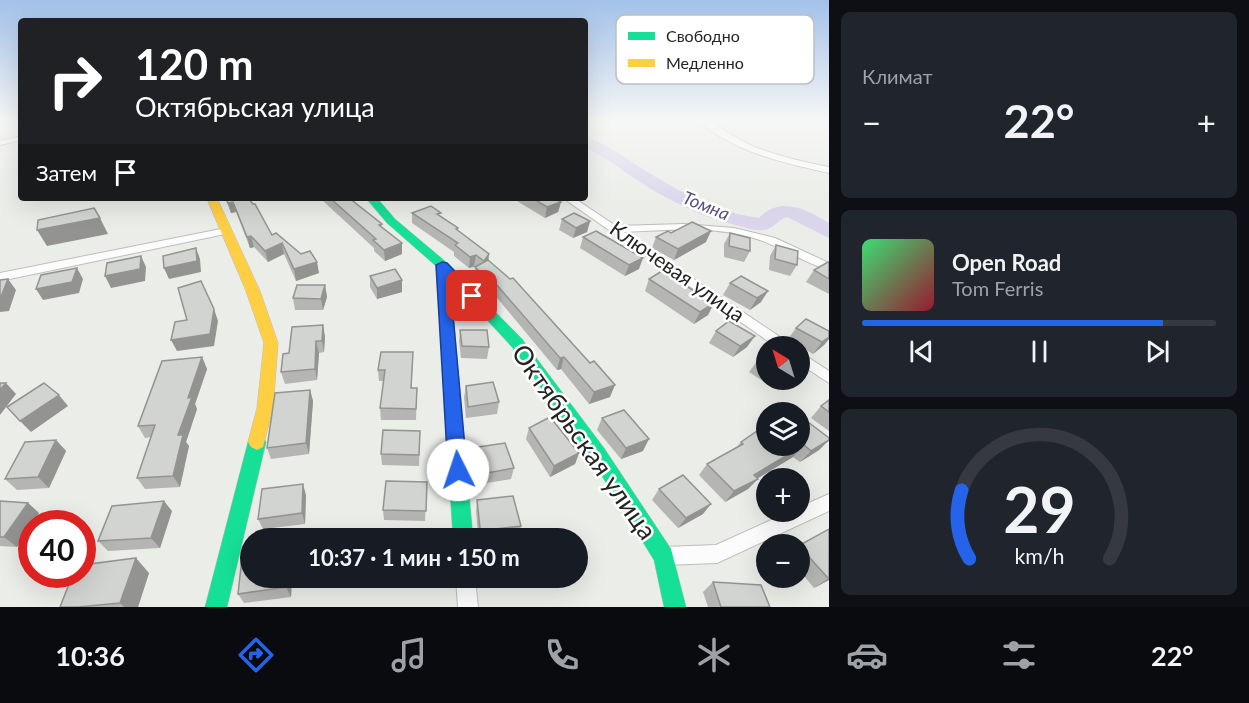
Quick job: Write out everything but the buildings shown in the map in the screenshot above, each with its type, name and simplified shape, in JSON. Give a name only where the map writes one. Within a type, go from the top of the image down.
[{"type":"street","points":[[747,148],[758,153],[829,170]]},
{"type":"street","points":[[213,201],[253,291],[271,343],[265,408],[216,607]]},
{"type":"street","name":"Октябрьская улица","points":[[374,201],[391,221],[442,265],[517,343],[598,454],[664,556],[675,607]]},
{"type":"street","name":"Ключевая улица","points":[[573,201],[770,336]]},
{"type":"street","points":[[616,229],[686,225],[731,230],[772,241],[829,267]]},
{"type":"street","points":[[0,277],[226,231]]},
{"type":"street","points":[[442,265],[462,528]]},
{"type":"street","points":[[810,364],[829,378]]},
{"type":"street","points":[[664,556],[717,554],[829,502]]},
{"type":"street","points":[[467,588],[468,607]]},
{"type":"waterway","name":"Томна","points":[[599,148],[663,188],[716,213],[750,223],[764,224],[779,212],[787,211],[804,216],[829,232]]},
{"type":"traffic: fast","points":[[374,201],[391,221],[442,265],[517,343],[598,454],[664,556],[675,607]]},
{"type":"traffic: fast","points":[[442,265],[462,528]]},
{"type":"traffic: fast","points":[[216,607],[257,442]]},
{"type":"traffic: slow","points":[[213,201],[253,291],[271,343],[265,408],[257,442]]},
{"type":"route","points":[[458,470],[442,265],[472,296]]}]
